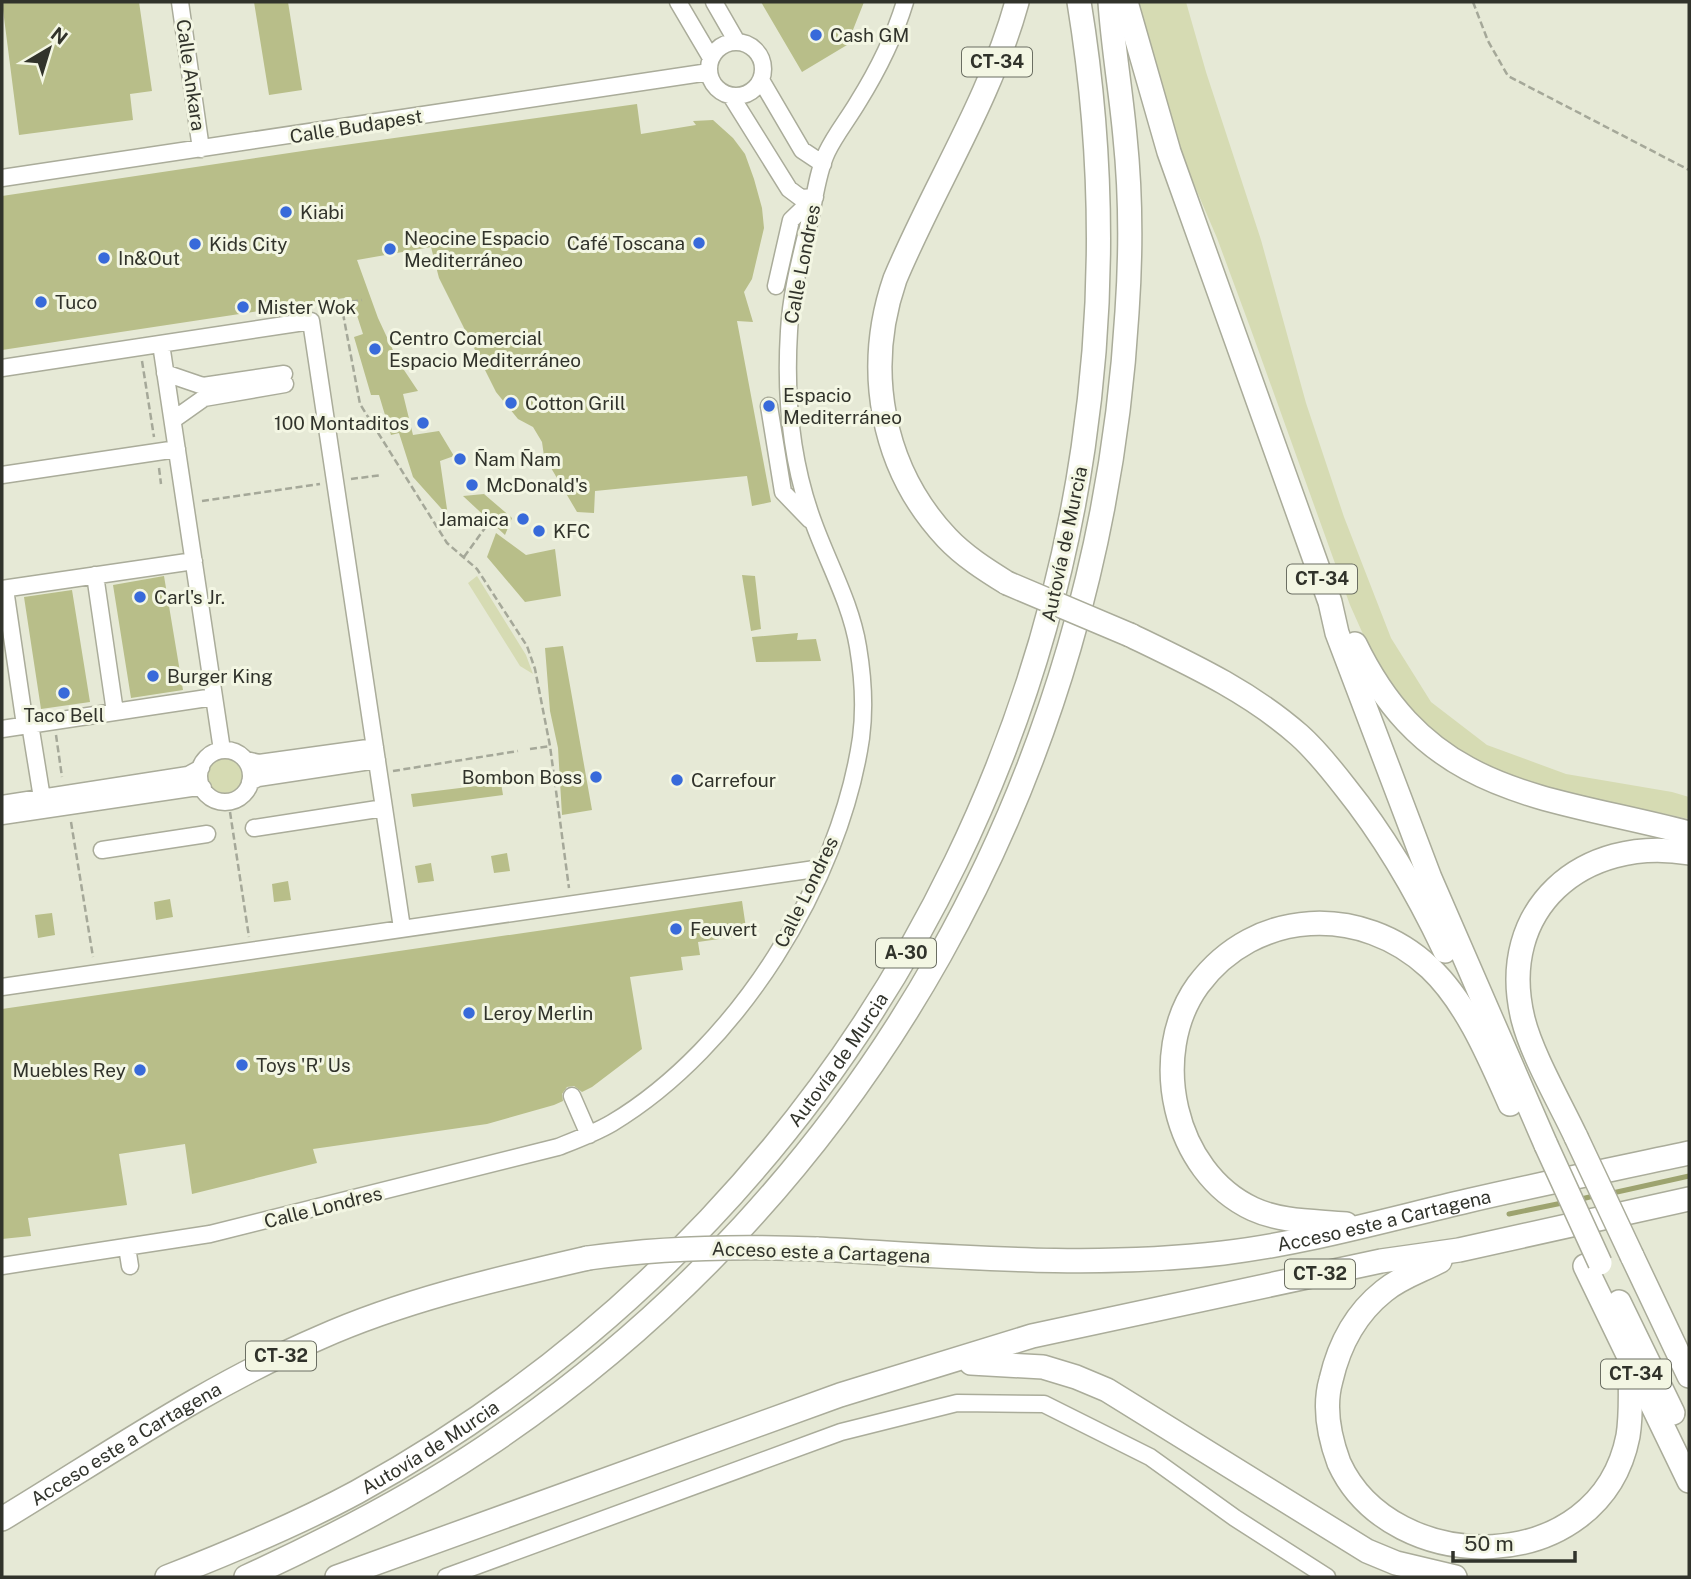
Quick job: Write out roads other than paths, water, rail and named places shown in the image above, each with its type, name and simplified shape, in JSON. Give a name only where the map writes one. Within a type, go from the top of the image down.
[{"type":"highway","name":"CT-34","points":[[1017,2],[980,104],[895,279],[887,303],[879,352],[880,399],[884,422],[906,482],[933,522],[949,540],[1007,583],[1130,635],[1218,677],[1300,736],[1332,770],[1376,826],[1412,885],[1468,1002],[1475,1028]]},
{"type":"highway","name":"Autovía de Murcia","points":[[167,1577],[245,1546],[357,1492],[469,1423],[583,1338],[679,1251],[767,1155],[836,1065],[907,953],[963,847],[1005,752],[1044,635],[1063,559],[1077,485],[1091,390],[1100,268],[1097,144],[1079,2]]},
{"type":"highway","name":"Autovía de Murcia","points":[[246,1577],[371,1517],[485,1447],[571,1385],[660,1310],[763,1203],[836,1114],[888,1041],[946,944],[1001,836],[1032,762],[1072,643],[1092,565],[1106,490],[1119,405],[1129,268],[1126,142],[1110,2]]},
{"type":"highway","name":"CT-34","points":[[1126,2],[1169,152],[1330,603],[1337,633],[1430,878],[1539,1147],[1593,1264],[1689,1447]]},
{"type":"highway","points":[[1330,603],[1349,633],[1367,670],[1390,704],[1418,734],[1448,758],[1522,793],[1689,832]]},
{"type":"highway","points":[[1689,853],[1644,850],[1618,854],[1591,862],[1568,877],[1550,894],[1536,914],[1525,939],[1519,966],[1519,995],[1524,1021],[1689,1376]]},
{"type":"highway","points":[[1363,1226],[1282,1218],[1251,1208],[1224,1189],[1202,1167],[1179,1122],[1173,1078],[1175,1041],[1183,1013],[1197,987],[1217,963],[1239,946],[1267,932],[1295,925],[1351,925],[1378,934],[1406,948],[1446,986],[1475,1028],[1539,1147]]},
{"type":"highway","name":"Acceso este a Cartagena","points":[[2,1519],[173,1414],[249,1372],[321,1337],[430,1298],[588,1258],[626,1252],[742,1247],[1021,1260],[1122,1261],[1211,1254],[1274,1246],[1495,1194],[1689,1153]]},
{"type":"highway","name":"Acceso este a Cartagena","points":[[337,1577],[840,1395],[1045,1333],[1381,1261],[1459,1250],[1689,1199]]},
{"type":"highway","points":[[1459,1250],[1408,1275],[1366,1307],[1348,1331],[1336,1359],[1328,1389],[1327,1416],[1332,1445],[1343,1475],[1359,1503],[1381,1525],[1408,1544],[1437,1555],[1468,1560],[1499,1559],[1531,1551],[1560,1537],[1584,1517],[1602,1496],[1617,1469],[1627,1438],[1631,1411],[1630,1362]]},
{"type":"highway","name":"CT-34","points":[[1593,1264],[1630,1362],[1689,1481]]},
{"type":"highway","points":[[954,1362],[1043,1367],[1107,1390],[1333,1532],[1396,1563],[1455,1577]]},
{"type":"street","name":"Calle Ankara","points":[[180,2],[201,149]]},
{"type":"street","points":[[678,2],[710,65],[718,90],[731,96],[789,189],[801,198],[815,198]]},
{"type":"street","points":[[714,2],[737,42]]},
{"type":"street","name":"Calle Londres","points":[[2,1266],[223,1231],[524,1157],[589,1135],[647,1099],[686,1066],[714,1037],[755,986],[775,956],[822,868],[840,819],[861,737],[862,675],[849,612],[814,524],[795,457],[790,418],[789,329],[793,296],[823,164],[828,150],[885,56],[905,2]]},
{"type":"street","points":[[710,65],[717,49],[726,44],[746,44],[759,55],[763,71],[761,80],[749,93],[731,96]]},
{"type":"street","name":"Calle Budapest","points":[[2,178],[201,149],[710,65]]},
{"type":"street","points":[[761,80],[802,150],[823,164]]},
{"type":"street","points":[[776,286],[791,220],[815,198]]},
{"type":"street","points":[[2,368],[311,321],[379,760],[402,928]]},
{"type":"street","points":[[161,344],[222,750]]},
{"type":"street","points":[[165,373],[202,386],[284,379],[204,398],[173,421]]},
{"type":"street","points":[[769,406],[783,492],[814,524]]},
{"type":"street","points":[[2,475],[177,449]]},
{"type":"street","points":[[42,798],[3,589],[194,561]]},
{"type":"street","points":[[95,575],[116,712]]},
{"type":"street","points":[[2,729],[214,697]]},
{"type":"street","points":[[2,804],[188,775],[201,768],[209,756],[222,750],[235,752],[246,760],[259,763],[379,760]]},
{"type":"street","points":[[201,768],[200,782],[203,789],[214,799],[230,801],[242,796],[250,782],[250,770],[246,760]]},
{"type":"street","points":[[250,782],[258,778],[379,760]]},
{"type":"street","points":[[2,816],[191,788],[203,789]]},
{"type":"street","points":[[254,828],[384,808]]},
{"type":"street","points":[[102,850],[207,834]]},
{"type":"street","points":[[2,987],[822,868]]},
{"type":"street","points":[[572,1096],[589,1135]]},
{"type":"street","points":[[127,1247],[130,1266]]},
{"type":"street","points":[[446,1577],[841,1432],[957,1403],[969,1403],[1044,1404],[1150,1457],[1235,1518],[1327,1577]]},
{"type":"waterway","points":[[1608,1194],[1689,1176]]},
{"type":"waterway","points":[[1577,1200],[1598,1195]]},
{"type":"waterway","points":[[1509,1214],[1567,1202]]},
{"type":"place","name":"Cash GM","points":[[816,35]]},
{"type":"place","name":"Kiabi","points":[[286,212]]},
{"type":"place","name":"Café Toscana","points":[[699,243]]},
{"type":"place","name":"Kids City","points":[[195,244]]},
{"type":"place","name":"Neocine Espacio Mediterráneo","points":[[390,249]]},
{"type":"place","name":"In&Out","points":[[104,258]]},
{"type":"place","name":"Tuco","points":[[41,302]]},
{"type":"place","name":"Mister Wok","points":[[243,307]]},
{"type":"place","name":"Centro Comercial Espacio Mediterráneo","points":[[375,349]]},
{"type":"place","name":"Cotton Grill","points":[[511,403]]},
{"type":"place","name":"Espacio Mediterráneo","points":[[769,406]]},
{"type":"place","name":"100 Montaditos","points":[[423,423]]},
{"type":"place","name":"Ñam Ñam","points":[[460,459]]},
{"type":"place","name":"McDonald's","points":[[472,485]]},
{"type":"place","name":"Jamaica","points":[[523,519]]},
{"type":"place","name":"KFC","points":[[539,531]]},
{"type":"place","name":"Carl's Jr.","points":[[140,597]]},
{"type":"place","name":"Burger King","points":[[153,676]]},
{"type":"place","name":"Taco Bell","points":[[64,693]]},
{"type":"place","name":"Bombon Boss","points":[[596,777]]},
{"type":"place","name":"Carrefour","points":[[677,780]]},
{"type":"place","name":"Feuvert","points":[[676,929]]},
{"type":"place","name":"Leroy Merlin","points":[[469,1013]]},
{"type":"place","name":"Toys 'R' Us","points":[[242,1065]]},
{"type":"place","name":"Muebles Rey","points":[[140,1070]]}]
